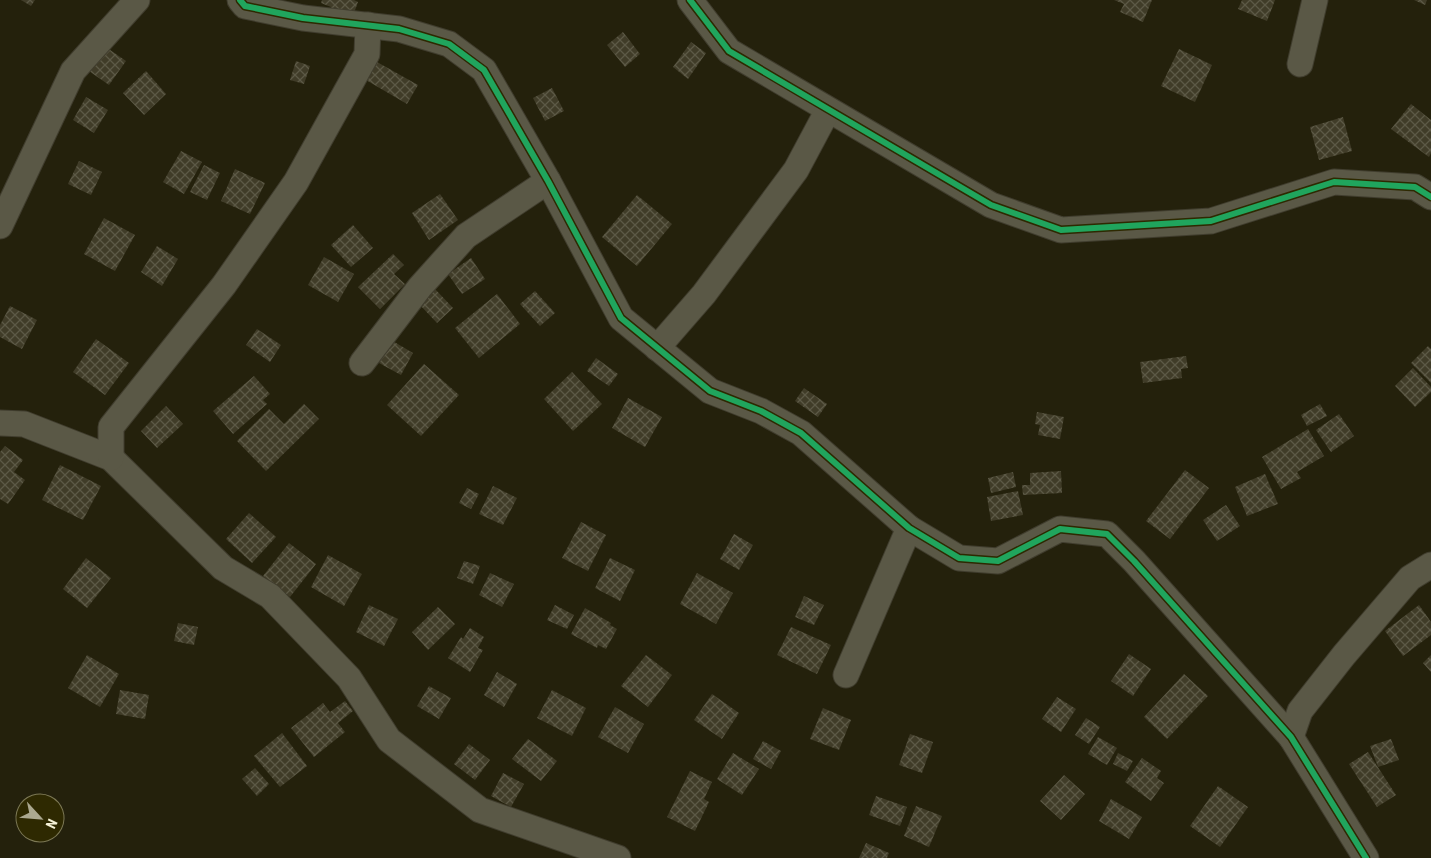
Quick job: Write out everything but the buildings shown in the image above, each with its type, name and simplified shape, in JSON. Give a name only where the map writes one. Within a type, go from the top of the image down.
[{"type":"street","points":[[0,226],[73,70],[137,0]]},
{"type":"street","points":[[240,0],[245,6],[303,18],[398,28],[449,44],[484,70],[548,181],[621,318],[710,391],[761,411],[801,433],[910,528],[959,558],[998,561],[1060,529],[1107,534],[1134,561],[1291,737],[1366,858]]},
{"type":"street","points":[[690,0],[729,51],[991,205],[1061,230],[1211,221],[1334,182],[1415,187],[1431,197]]},
{"type":"street","points":[[1300,64],[1315,0]]},
{"type":"street","points":[[111,458],[111,427],[224,285],[296,182],[367,54],[368,25]]},
{"type":"street","points":[[657,348],[704,294],[796,170],[828,110]]},
{"type":"street","points":[[362,363],[420,287],[466,236],[548,181]]},
{"type":"street","points":[[0,423],[24,424],[111,458],[223,568],[270,596],[349,678],[388,740],[480,810],[618,858]]},
{"type":"street","points":[[846,675],[910,528]]},
{"type":"street","points":[[1291,737],[1300,711],[1344,655],[1410,578],[1431,565]]},
{"type":"cycle path","points":[[240,0],[245,6],[303,18],[399,29],[449,44],[484,70],[548,181],[621,318],[710,391],[761,411],[801,433],[909,528],[959,558],[998,561],[1060,529],[1107,534],[1134,561],[1291,737],[1366,858]]},
{"type":"cycle path","points":[[690,0],[729,51],[991,205],[1061,230],[1211,221],[1334,182],[1415,187],[1431,197]]}]
